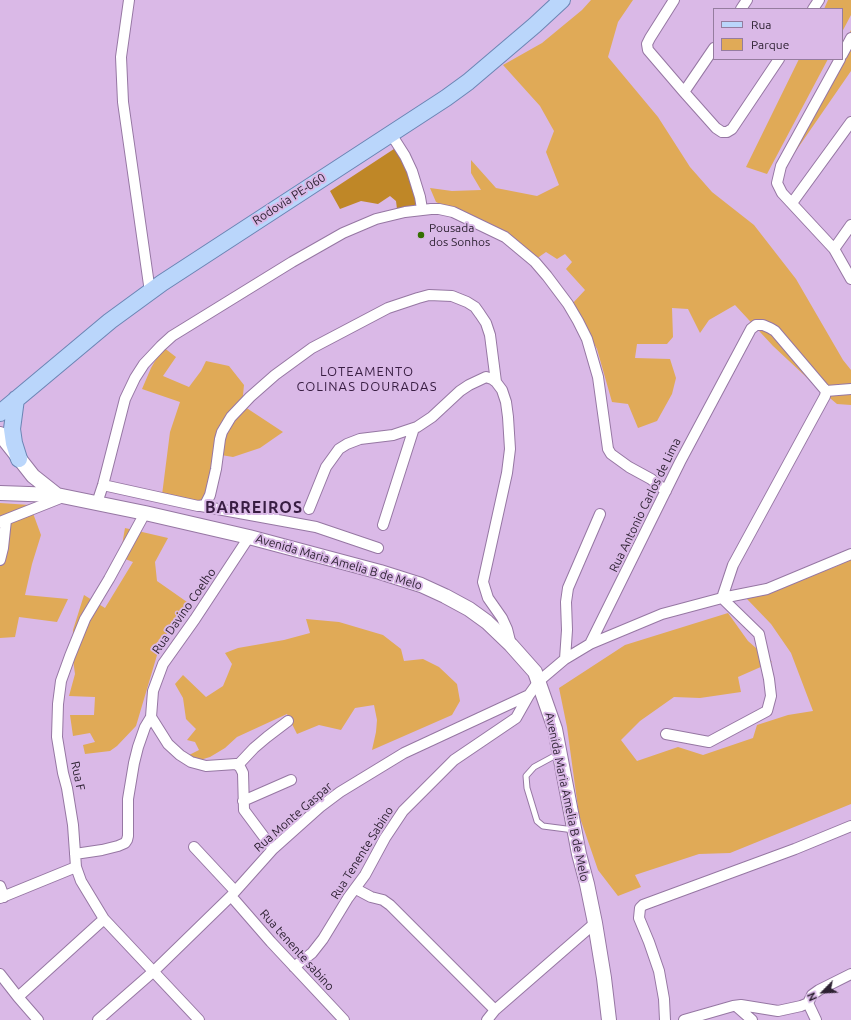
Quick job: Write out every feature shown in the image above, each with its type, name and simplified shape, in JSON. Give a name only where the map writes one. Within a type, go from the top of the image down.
[{"type":"main road","name":"Rodovia PE-060","points":[[0,413],[110,321],[150,292],[222,243],[446,98],[480,72],[562,0]]},
{"type":"main road","points":[[16,399],[12,429],[19,459]]},
{"type":"street","points":[[129,0],[121,57],[122,102],[150,292]]},
{"type":"street","points":[[674,0],[650,38],[647,46],[650,53],[684,92],[716,128],[722,132],[732,130],[778,60]]},
{"type":"street","points":[[742,8],[748,0]]},
{"type":"street","points":[[843,53],[851,38]]},
{"type":"street","points":[[684,92],[713,49]]},
{"type":"street","points":[[839,60],[781,166],[778,174],[778,186],[782,193],[834,248],[851,279]]},
{"type":"street","points":[[792,203],[851,122]]},
{"type":"street","points":[[391,134],[405,156],[412,171],[422,209]]},
{"type":"street","points":[[97,503],[125,399],[134,378],[160,346],[172,336],[292,262],[343,233],[376,220],[422,209],[439,209],[453,212],[505,237],[535,262],[568,304],[587,339],[598,377],[608,449],[611,454],[629,467],[651,479],[666,490]]},
{"type":"street","points":[[834,248],[851,225]]},
{"type":"street","points":[[200,506],[206,504],[210,495],[216,469],[220,439],[222,432],[231,417],[250,397],[275,375],[312,348],[388,308],[429,295],[452,296],[467,302],[480,314],[486,323],[490,335],[496,382]]},
{"type":"street","name":"Rua Antonio Carlos de Lima","points":[[590,644],[637,552],[666,490],[749,332],[756,325],[766,326],[775,332],[826,391]]},
{"type":"street","points":[[309,509],[326,467],[339,449],[360,439],[393,435],[414,428],[432,417],[460,391],[469,385],[486,377],[492,379],[502,390],[506,402],[510,449],[507,473],[483,582],[488,598],[502,618],[507,629],[511,645]]},
{"type":"street","points":[[722,598],[733,565],[825,396],[826,391],[851,389]]},
{"type":"street","points":[[383,525],[414,428]]},
{"type":"street","points":[[0,434],[19,459],[38,480],[61,496]]},
{"type":"street","points":[[103,485],[200,506],[316,527],[378,548]]},
{"type":"street","name":"Avenida Maria Amelia B de Melo","points":[[0,493],[61,496],[250,537],[380,572],[421,585],[469,609],[487,622],[530,664],[539,681],[555,729],[579,854],[595,923],[609,1020]]},
{"type":"street","points":[[0,560],[3,548],[3,521],[61,496]]},
{"type":"street","name":"Rua F","points":[[145,513],[85,619],[61,681],[58,704],[57,737],[67,788],[76,867],[81,881],[104,919],[199,1020]]},
{"type":"street","points":[[565,660],[567,630],[566,602],[568,588],[600,514]]},
{"type":"street","name":"Rua Davino Coelho","points":[[151,717],[152,691],[162,664],[196,619],[250,537]]},
{"type":"street","points":[[539,681],[565,660],[590,644],[662,614],[722,598],[767,589],[851,554]]},
{"type":"street","points":[[666,734],[709,742],[767,711],[771,696],[769,679],[759,634],[722,598]]},
{"type":"street","name":"Rua Monte Gaspar","points":[[98,1020],[154,971],[233,893],[273,849],[320,807],[340,792],[404,753],[529,695],[539,681]]},
{"type":"street","name":"Rua Tenente Sabino","points":[[294,967],[312,953],[323,939],[348,898],[356,889],[385,838],[403,811],[454,760],[516,718],[529,695]]},
{"type":"street","points":[[75,854],[118,846],[127,840],[128,799],[134,763],[145,727],[151,717],[168,744],[180,755],[191,762],[206,766],[231,764],[238,765],[243,773],[244,810],[273,849]]},
{"type":"street","points":[[238,765],[254,748],[288,722]]},
{"type":"street","points":[[243,801],[291,780]]},
{"type":"street","points":[[665,1020],[664,999],[658,971],[649,942],[639,918],[639,911],[643,905],[795,849],[851,826]]},
{"type":"street","name":"Rua tenente sabino","points":[[194,847],[294,967],[344,1020]]},
{"type":"street","points":[[0,886],[2,898],[76,867]]},
{"type":"street","points":[[356,889],[383,900],[390,905],[495,1010]]},
{"type":"street","points":[[18,997],[104,919]]},
{"type":"street","points":[[487,1020],[495,1010],[595,923]]},
{"type":"street","points":[[0,974],[38,1020]]},
{"type":"street","points":[[684,1020],[741,1005],[778,1011],[794,1008],[808,1003],[812,995],[819,990],[851,974]]},
{"type":"street","points":[[808,1003],[816,1020]]},
{"type":"street","points":[[736,1006],[752,1020]]},
{"type":"lane","points":[[559,753],[534,767],[526,776],[527,788],[537,821],[543,826],[575,830]]},
{"type":"green space","points":[[591,0],[633,0],[618,22],[608,57],[658,117],[690,167],[712,192],[754,225],[796,279],[843,360],[851,370],[851,405],[837,404],[818,388],[773,346],[735,305],[709,320],[700,333],[688,309],[672,308],[673,337],[667,344],[637,344],[635,358],[670,359],[676,378],[672,394],[657,421],[638,428],[628,404],[612,402],[597,349],[572,304],[585,290],[566,269],[572,262],[565,254],[557,259],[546,252],[536,259],[484,226],[436,202],[430,188],[452,191],[481,190],[471,173],[471,160],[496,188],[537,196],[559,185],[546,152],[554,131],[540,106],[503,65],[542,43],[582,10]]},
{"type":"green space","points":[[828,0],[851,0],[851,15],[843,30],[843,8],[824,8]]},
{"type":"green space","points":[[851,30],[851,71],[782,171],[836,60],[843,60],[843,46]]},
{"type":"green space","points":[[799,60],[827,60],[767,174],[746,167]]},
{"type":"green space","points":[[163,347],[176,357],[163,376],[189,387],[201,371],[206,361],[229,366],[244,385],[242,405],[283,432],[260,448],[233,457],[215,454],[211,479],[203,503],[162,495],[170,432],[180,402],[142,389],[151,368]]},
{"type":"green space","points":[[0,503],[30,505],[41,535],[32,564],[25,595],[68,599],[57,622],[19,617],[15,637],[0,638]]},
{"type":"green space","points":[[125,528],[168,538],[155,562],[157,581],[187,602],[160,645],[136,726],[117,746],[110,751],[85,754],[83,745],[95,742],[90,733],[73,736],[70,715],[94,715],[95,697],[69,696],[75,674],[72,652],[73,630],[84,595],[105,608],[133,562],[120,557]]},
{"type":"green space","points":[[851,559],[851,804],[730,853],[699,854],[635,875],[641,887],[618,896],[598,870],[579,815],[567,727],[559,688],[625,645],[728,613],[748,641],[772,662],[738,677],[741,692],[700,698],[674,697],[640,721],[621,740],[637,761],[678,747],[703,755],[753,738],[757,725],[788,715],[813,711],[791,653],[771,624],[747,599],[835,567]]},
{"type":"green space","points":[[306,619],[339,622],[383,635],[401,649],[404,661],[423,659],[439,667],[457,684],[460,701],[452,715],[372,750],[377,720],[374,705],[355,708],[341,730],[319,725],[297,734],[287,714],[237,737],[225,748],[210,757],[200,760],[187,756],[199,750],[195,742],[187,740],[196,729],[186,719],[183,698],[175,684],[183,675],[206,697],[223,686],[232,664],[225,653],[238,648],[284,640],[310,633]]},
{"type":"shaded area","points":[[397,147],[417,196],[415,205],[397,209],[396,201],[390,196],[378,204],[361,201],[340,209],[330,191]]},
{"type":"place","name":"Pousada dos Sonhos","points":[[421,235]]},
{"type":"district","name":"LOTEAMENTO COLINAS DOURADAS","points":[[367,380]]},
{"type":"district","name":"BARREIROS","points":[[254,508]]}]
